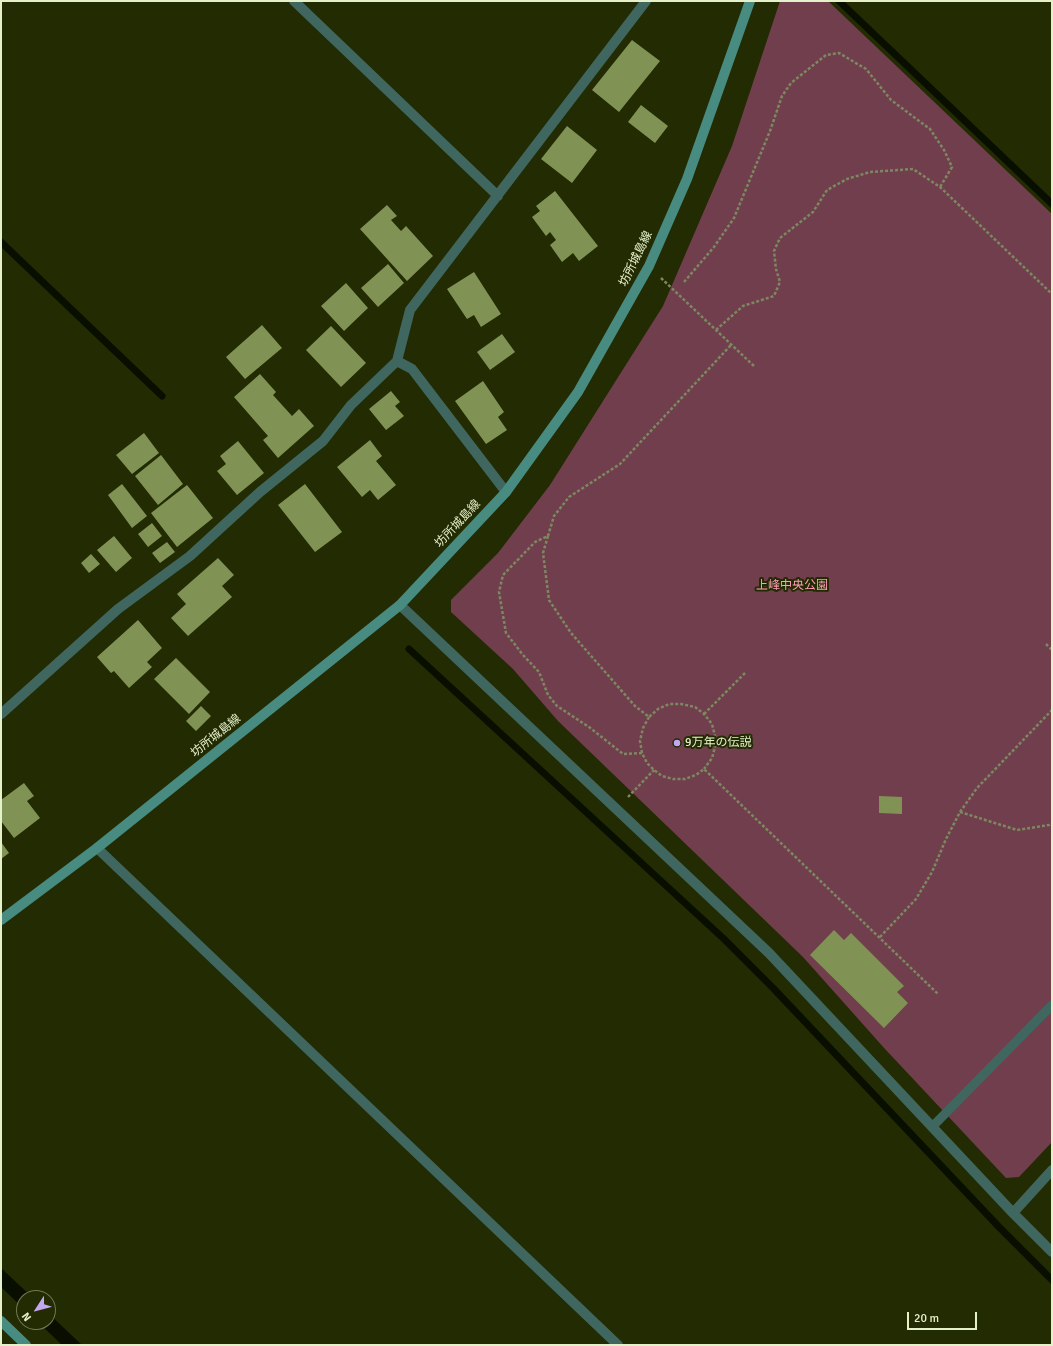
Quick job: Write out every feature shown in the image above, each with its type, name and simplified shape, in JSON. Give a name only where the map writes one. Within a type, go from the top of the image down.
[{"type":"main road","name":"坊所城島線","points":[[1,920],[97,848],[400,605],[506,492],[578,392],[649,266],[687,179],[750,1]]},
{"type":"main road","points":[[1,1321],[26,1345]]},
{"type":"street","points":[[294,1],[498,196]]},
{"type":"street","points":[[1,714],[118,609],[190,556],[260,492],[324,442],[351,405],[396,361],[410,310],[646,1]]},
{"type":"street","points":[[396,361],[412,369],[506,492]]},
{"type":"street","points":[[400,605],[769,952],[1013,1213],[1052,1252]]},
{"type":"street","points":[[97,848],[618,1345]]},
{"type":"street","points":[[1013,1213],[1052,1170]]},
{"type":"lane","points":[[932,1127],[1052,1005]]},
{"type":"path","points":[[684,282],[714,246],[734,218],[770,131],[782,96],[791,83],[826,55],[839,53],[866,69],[891,100],[930,129],[944,150],[952,167],[940,187]]},
{"type":"path","points":[[716,330],[743,306],[774,296],[780,282],[776,269],[774,251],[780,238],[813,212],[827,190],[847,179],[870,172],[913,169],[940,187],[1052,294]]},
{"type":"path","points":[[649,266],[755,367]]},
{"type":"path","points":[[649,717],[635,706],[571,633],[548,600],[543,553],[554,516],[568,497],[620,464],[731,345]]},
{"type":"path","points":[[548,536],[535,542],[503,575],[499,592],[506,633],[523,655],[539,672],[548,695],[557,706],[589,727],[623,754],[642,753]]},
{"type":"path","points":[[1046,644],[1052,650]]},
{"type":"path","points":[[704,714],[745,673]]},
{"type":"path","points":[[669,704],[681,704],[694,707],[704,714],[712,724],[716,736],[712,758],[704,769],[696,775],[685,779],[673,779],[662,776],[647,764],[642,753],[640,741],[642,728],[649,717],[658,709],[669,704]]},
{"type":"path","points":[[880,937],[916,899],[932,872],[946,839],[960,812],[977,788],[1052,710]]},
{"type":"path","points":[[704,769],[938,994]]},
{"type":"path","points":[[617,809],[654,770]]},
{"type":"path","points":[[960,812],[1017,830],[1049,825],[1052,823]]},
{"type":"green space","name":"上峰中央公園","points":[[780,1],[828,1],[1052,214],[1052,1142],[1019,1177],[1006,1178],[885,1049],[803,957],[558,721],[513,669],[451,612],[451,600],[498,553],[550,485],[663,306],[732,146]]},
{"type":"shaded area","points":[[1,1268],[24,1290],[16,1290],[16,1301],[1,1287]]},
{"type":"shaded area","points":[[56,1321],[82,1345],[62,1345],[46,1330],[56,1330]]},
{"type":"building","points":[[632,40],[660,61],[619,112],[592,90]]},
{"type":"building","points":[[641,105],[668,126],[655,143],[628,122]]},
{"type":"building","points":[[567,126],[597,150],[572,183],[541,159]]},
{"type":"building","points":[[555,191],[598,246],[579,261],[573,253],[562,262],[550,245],[556,240],[550,232],[546,236],[532,217],[540,211],[536,206]]},
{"type":"building","points":[[387,205],[397,216],[391,220],[401,231],[406,226],[433,256],[407,281],[360,229]]},
{"type":"building","points":[[388,264],[404,283],[378,307],[361,288]]},
{"type":"building","points":[[474,272],[501,314],[481,327],[474,315],[467,319],[447,289]]},
{"type":"building","points":[[346,283],[368,308],[344,331],[321,306]]},
{"type":"building","points":[[262,325],[282,348],[245,379],[226,357]]},
{"type":"building","points":[[331,326],[366,363],[341,387],[306,350]]},
{"type":"building","points":[[502,334],[515,352],[490,370],[477,352]]},
{"type":"building","points":[[260,374],[276,392],[273,395],[292,416],[299,409],[314,426],[278,458],[263,440],[268,436],[234,397]]},
{"type":"building","points":[[483,381],[504,412],[498,417],[507,430],[486,444],[455,401]]},
{"type":"building","points":[[391,391],[400,402],[395,406],[404,416],[386,430],[369,409]]},
{"type":"building","points":[[144,433],[159,453],[132,474],[116,455]]},
{"type":"building","points":[[370,440],[382,456],[376,461],[396,485],[378,500],[370,490],[362,497],[337,467]]},
{"type":"building","points":[[238,441],[264,473],[237,495],[217,471],[226,464],[220,456]]},
{"type":"building","points":[[161,455],[183,484],[158,505],[135,476]]},
{"type":"building","points":[[122,484],[147,516],[132,528],[108,495]]},
{"type":"building","points":[[305,484],[342,532],[315,552],[278,505]]},
{"type":"building","points":[[187,485],[213,518],[177,547],[151,513]]},
{"type":"building","points":[[152,523],[162,536],[148,547],[138,534]]},
{"type":"building","points":[[114,536],[132,558],[116,572],[97,550]]},
{"type":"building","points":[[167,542],[175,552],[160,563],[152,553]]},
{"type":"building","points":[[91,554],[100,564],[89,573],[81,563]]},
{"type":"building","points":[[218,558],[234,575],[222,586],[232,597],[188,636],[171,618],[186,604],[177,594]]},
{"type":"building","points":[[138,620],[162,648],[147,662],[152,667],[129,688],[114,671],[111,673],[97,657]]},
{"type":"building","points":[[176,658],[210,692],[189,714],[154,679]]},
{"type":"building","points":[[201,706],[211,716],[196,731],[186,721]]},
{"type":"building","points":[[24,783],[34,796],[27,801],[40,818],[14,838],[1,821],[1,800]]},
{"type":"building","points":[[879,796],[902,797],[902,814],[879,813]]},
{"type":"building","points":[[1,842],[9,853],[1,859]]},
{"type":"building","points":[[834,930],[844,940],[851,933],[904,986],[897,992],[908,1003],[884,1028],[810,955]]},
{"type":"waterway","points":[[839,1],[1052,204]]},
{"type":"waterway","points":[[1,242],[162,396]]},
{"type":"waterway","points":[[409,649],[724,939],[774,989],[999,1227],[1052,1280]]},
{"type":"place","name":"9万年の伝説","points":[[677,743]]}]
